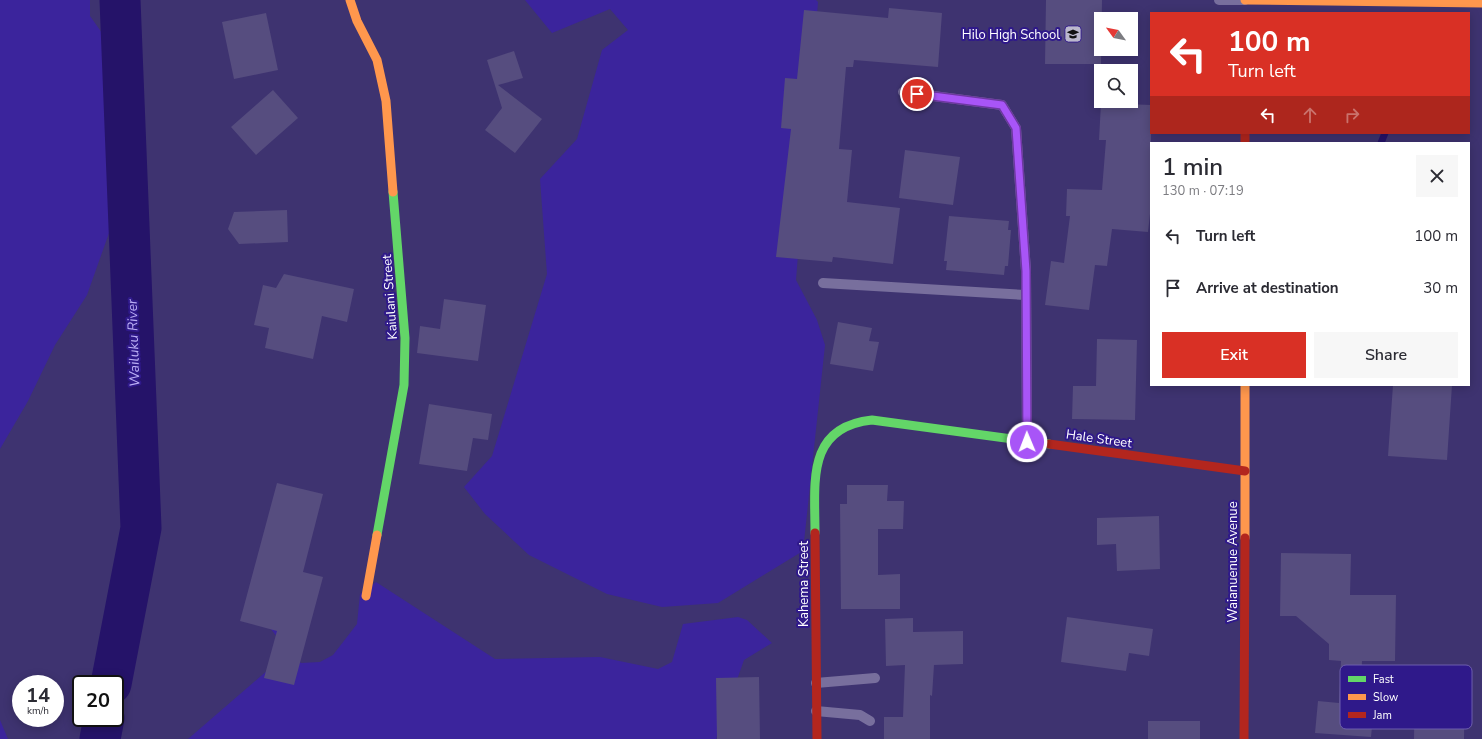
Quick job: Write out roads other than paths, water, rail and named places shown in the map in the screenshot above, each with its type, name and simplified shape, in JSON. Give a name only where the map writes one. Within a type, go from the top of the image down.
[{"type":"street","name":"Kaiulani Street","points":[[350,0],[357,21],[376,60],[386,101],[405,338],[404,385],[366,596]]},
{"type":"street","points":[[1244,2],[1482,3]]},
{"type":"street","name":"Waianuenue Avenue","points":[[1244,739],[1245,386]]},
{"type":"street","name":"Hale Street","points":[[833,434],[851,423],[872,420],[1245,471]]},
{"type":"street","name":"Kahema Street","points":[[816,739],[815,472],[820,451],[833,434]]},
{"type":"lane","points":[[1219,0],[1244,2]]},
{"type":"lane","points":[[903,92],[1002,105],[1016,128],[1026,271],[1027,442]]},
{"type":"lane","points":[[823,283],[1025,295]]},
{"type":"lane","points":[[816,683],[874,678]]},
{"type":"lane","points":[[816,711],[860,715],[870,721]]},
{"type":"waterway","name":"Wailuku River","points":[[113,675],[141,528],[120,0]]},
{"type":"waterway","points":[[1381,142],[1385,134]]},
{"type":"waterway","name":"Wailuku River","points":[[100,739],[102,727]]},
{"type":"place","name":"Hilo High School","points":[[1073,34]]}]
